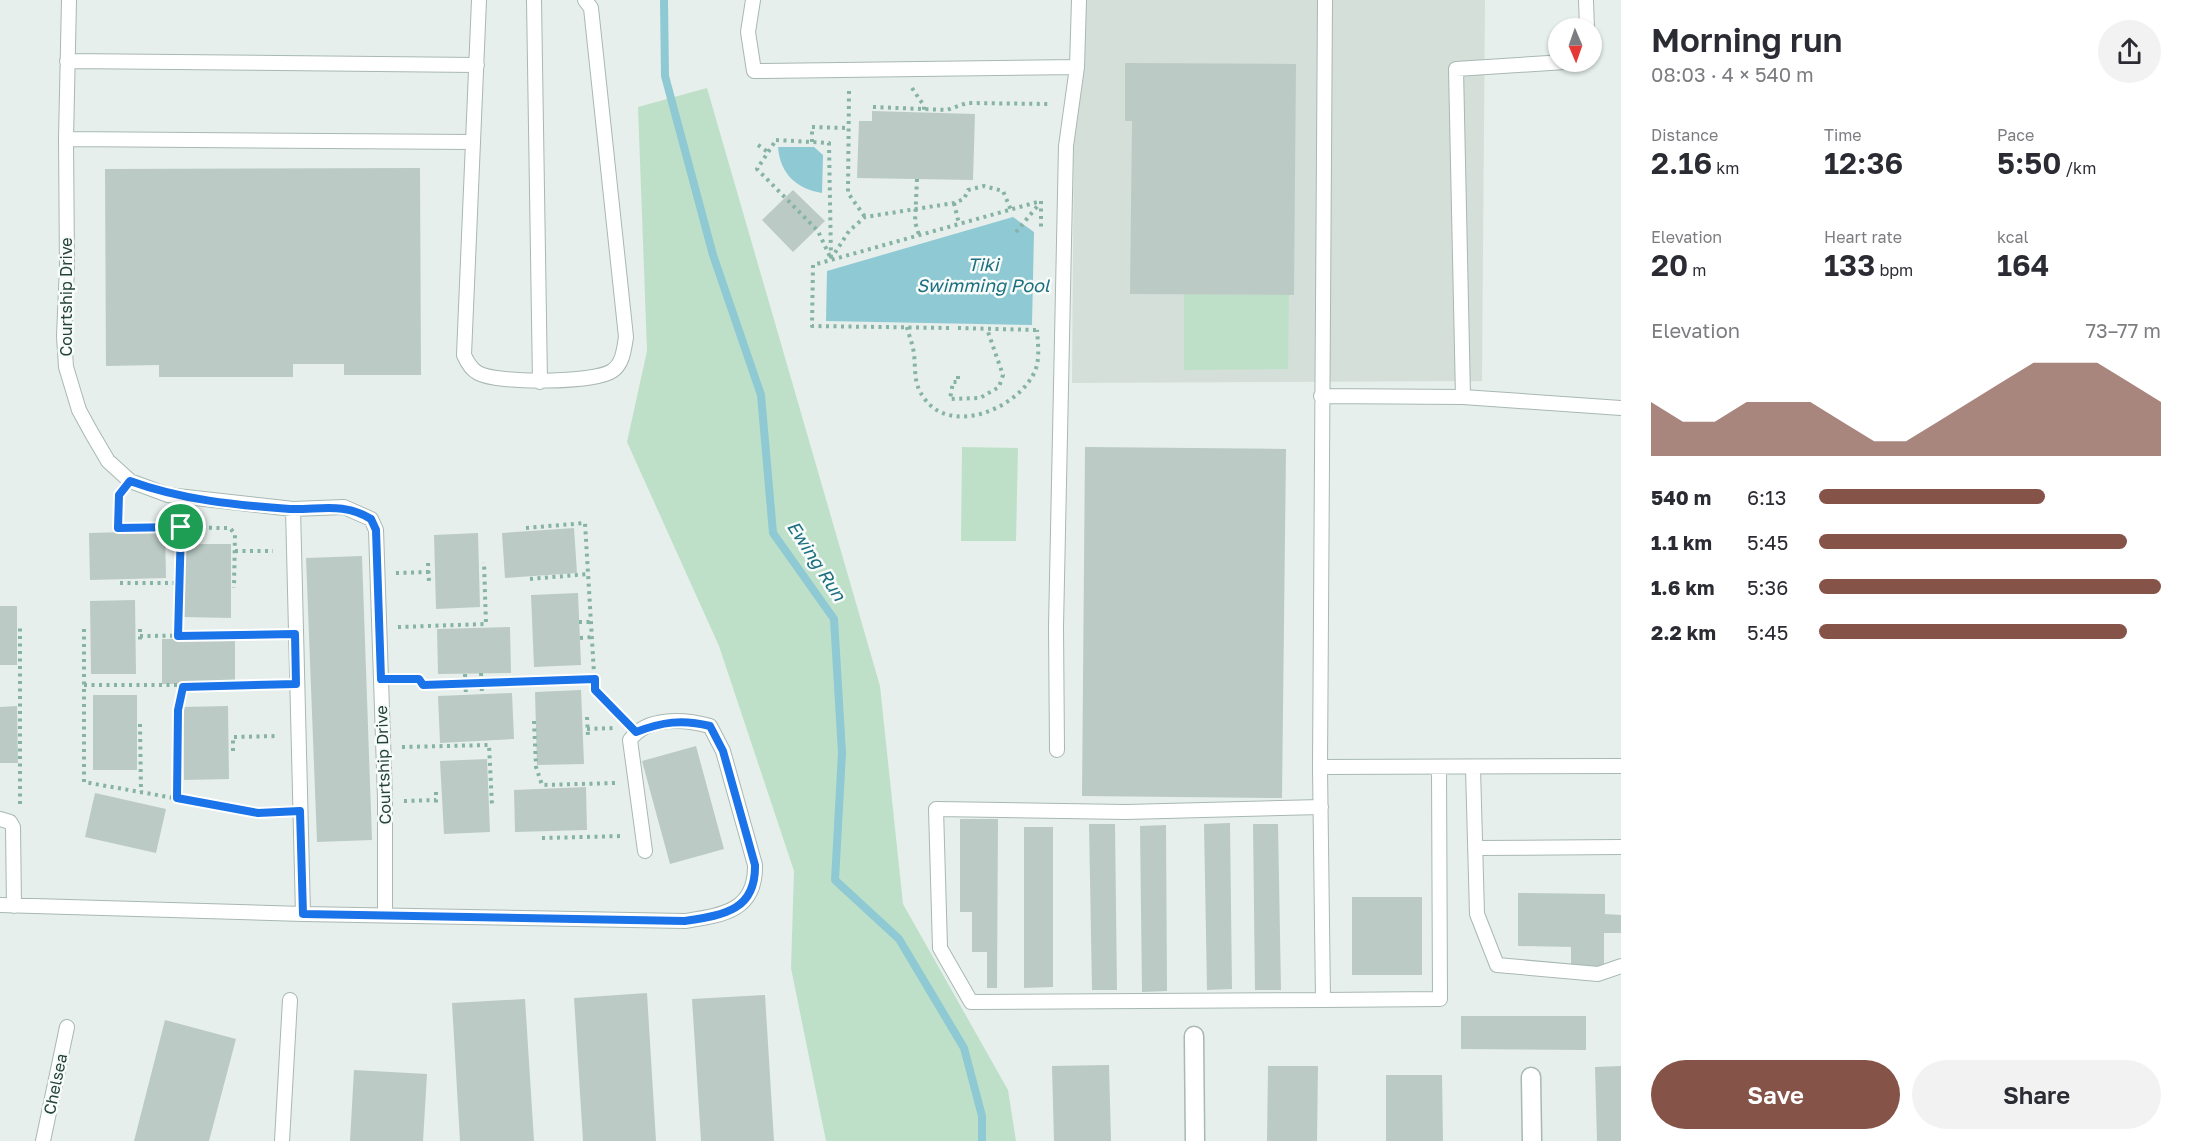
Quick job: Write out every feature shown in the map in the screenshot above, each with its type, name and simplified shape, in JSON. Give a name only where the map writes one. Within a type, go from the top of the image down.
[{"type":"street","points":[[1194,1036],[1195,1141]]},
{"type":"street","points":[[1531,1077],[1532,1141]]},
{"type":"lane","name":"Courtship Drive","points":[[69,0],[66,139],[66,368],[79,410],[108,461],[130,481],[168,495],[293,509],[344,507],[371,519],[376,530],[385,801],[385,915]]},
{"type":"lane","points":[[479,0],[464,355],[468,364],[478,373],[540,382],[594,377],[611,372],[619,365],[626,337],[601,82],[591,8],[585,0]]},
{"type":"lane","points":[[534,0],[540,382]]},
{"type":"lane","points":[[753,0],[748,32],[754,71],[1077,68]]},
{"type":"lane","points":[[1057,750],[1056,627],[1066,146],[1077,68],[1079,0]]},
{"type":"lane","points":[[1323,1000],[1320,767],[1325,0]]},
{"type":"lane","points":[[1586,0],[1587,18]]},
{"type":"lane","points":[[67,61],[477,65]]},
{"type":"lane","points":[[1463,397],[1456,69],[1548,63]]},
{"type":"lane","points":[[66,139],[473,142]]},
{"type":"lane","points":[[1321,396],[1463,397],[1621,408]]},
{"type":"lane","points":[[293,509],[292,551],[303,914]]},
{"type":"lane","points":[[5,821],[13,827],[7,905],[303,914],[685,921],[721,915],[749,896],[755,881],[755,865],[718,737],[710,726],[678,720],[658,723],[636,732],[630,740],[629,752],[645,851]]},
{"type":"lane","points":[[1320,767],[1621,766]]},
{"type":"lane","points":[[1321,807],[1126,812],[936,809],[940,948],[971,1002],[1440,999],[1439,768]]},
{"type":"lane","points":[[1473,768],[1477,848],[1477,914],[1497,965],[1598,974],[1621,966]]},
{"type":"lane","points":[[1477,848],[1621,847]]},
{"type":"lane","points":[[282,1141],[290,1000]]},
{"type":"lane","name":"Chelsea","points":[[43,1141],[67,1027]]},
{"type":"path","points":[[850,69],[847,128],[848,193],[865,217]]},
{"type":"path","points":[[873,107],[947,110],[967,103],[1050,104]]},
{"type":"path","points":[[812,142],[812,127],[847,128]]},
{"type":"path","points":[[776,140],[829,143],[831,259],[818,231],[757,169],[776,140]]},
{"type":"path","points":[[758,145],[768,152]]},
{"type":"path","points":[[917,179],[915,222],[919,235]]},
{"type":"path","points":[[831,259],[846,235],[865,217],[954,203],[964,199],[968,190],[984,186],[1003,191],[1011,210]]},
{"type":"path","points":[[949,328],[812,326],[813,265],[1041,201]]},
{"type":"path","points":[[1016,232],[1041,201]]},
{"type":"path","points":[[1041,201],[1041,236]]},
{"type":"path","points":[[954,203],[959,224]]},
{"type":"path","points":[[907,327],[914,353],[915,382],[924,399],[936,410],[953,416],[971,417],[990,411],[1028,383],[1035,370],[1039,330],[958,328]]},
{"type":"path","points":[[958,376],[958,382],[953,382],[950,399],[980,398],[999,387],[1003,375],[987,329]]},
{"type":"path","points":[[130,481],[119,495],[118,528],[230,528],[235,534],[234,588]]},
{"type":"path","points":[[526,528],[585,523],[595,690],[636,732]]},
{"type":"path","points":[[178,636],[181,527]]},
{"type":"path","points":[[235,551],[292,551]]},
{"type":"path","points":[[379,628],[486,624],[484,562]]},
{"type":"path","points":[[428,563],[429,582]]},
{"type":"path","points":[[377,573],[429,573]]},
{"type":"path","points":[[530,579],[588,574]]},
{"type":"path","points":[[120,583],[179,583]]},
{"type":"path","points":[[579,622],[591,622]]},
{"type":"path","points":[[5,821],[20,810],[20,626]]},
{"type":"path","points":[[84,629],[84,782],[258,813],[300,811]]},
{"type":"path","points":[[140,629],[140,644]]},
{"type":"path","points":[[140,636],[295,634]]},
{"type":"path","points":[[580,638],[592,638]]},
{"type":"path","points":[[465,674],[466,695]]},
{"type":"path","points":[[481,674],[482,694]]},
{"type":"path","points":[[381,679],[419,679],[423,685],[595,679]]},
{"type":"path","points":[[84,684],[183,687],[296,684]]},
{"type":"path","points":[[177,798],[178,710],[183,687]]},
{"type":"path","points":[[586,717],[588,736]]},
{"type":"path","points":[[534,721],[536,767],[542,785],[634,783]]},
{"type":"path","points":[[140,724],[141,792]]},
{"type":"path","points":[[233,751],[233,737],[298,735]]},
{"type":"path","points":[[383,748],[489,745],[492,805]]},
{"type":"path","points":[[436,792],[436,807]]},
{"type":"path","points":[[385,801],[436,800]]},
{"type":"path","points":[[542,838],[643,836]]},
{"type":"shaded area","points":[[1075,0],[1485,0],[1482,381],[1072,383]]},
{"type":"green space","points":[[707,88],[880,686],[903,904],[1008,1090],[1016,1141],[826,1141],[791,968],[794,871],[719,646],[627,442],[647,351],[638,107]]},
{"type":"green space","points":[[1184,294],[1289,295],[1288,369],[1184,370]]},
{"type":"green space","points":[[962,447],[1018,448],[1016,541],[961,541]]},
{"type":"water","points":[[778,147],[814,147],[823,155],[822,193],[805,188],[791,179],[782,165]]},
{"type":"water","name":"Tiki Swimming Pool","points":[[1013,217],[1034,232],[1032,325],[826,321],[827,271]]},
{"type":"building","points":[[1125,63],[1296,64],[1294,295],[1130,294],[1132,121],[1125,121]]},
{"type":"building","points":[[872,111],[975,114],[973,180],[857,178],[859,121],[872,121]]},
{"type":"building","points":[[420,168],[421,375],[344,375],[344,364],[293,364],[293,377],[159,377],[159,365],[106,366],[105,169]]},
{"type":"building","points":[[793,190],[825,221],[793,252],[762,220]]},
{"type":"building","points":[[1085,447],[1286,449],[1282,798],[1082,796]]},
{"type":"building","points":[[574,528],[577,573],[505,578],[502,533]]},
{"type":"building","points":[[165,531],[166,578],[90,580],[89,533]]},
{"type":"building","points":[[478,533],[480,607],[436,609],[434,535]]},
{"type":"building","points":[[184,544],[231,544],[231,618],[183,617]]},
{"type":"building","points":[[362,556],[372,840],[317,842],[306,558]]},
{"type":"building","points":[[578,593],[581,665],[534,667],[531,595]]},
{"type":"building","points":[[135,600],[136,674],[91,674],[90,601]]},
{"type":"building","points":[[0,606],[17,606],[17,665],[0,665]]},
{"type":"building","points":[[510,627],[511,673],[438,674],[437,629]]},
{"type":"building","points":[[235,638],[235,683],[162,684],[162,639]]},
{"type":"building","points":[[581,690],[584,764],[537,765],[535,692]]},
{"type":"building","points":[[512,693],[514,739],[440,743],[438,696]]},
{"type":"building","points":[[93,695],[137,695],[137,770],[93,770]]},
{"type":"building","points":[[17,706],[18,763],[0,763],[0,707]]},
{"type":"building","points":[[228,706],[229,779],[184,780],[183,707]]},
{"type":"building","points":[[696,746],[724,849],[670,864],[642,761]]},
{"type":"building","points":[[487,759],[490,832],[444,834],[440,761]]},
{"type":"building","points":[[586,787],[587,830],[515,832],[514,790]]},
{"type":"building","points":[[95,793],[166,809],[156,853],[85,837]]},
{"type":"building","points":[[960,819],[998,819],[997,988],[987,988],[987,952],[972,952],[972,912],[960,912]]},
{"type":"building","points":[[1230,823],[1232,989],[1207,990],[1204,824]]},
{"type":"building","points":[[1089,824],[1115,824],[1117,990],[1092,990]]},
{"type":"building","points":[[1253,824],[1278,824],[1281,990],[1255,990]]},
{"type":"building","points":[[1166,825],[1167,991],[1142,992],[1140,826]]},
{"type":"building","points":[[1024,827],[1053,827],[1053,987],[1024,988]]},
{"type":"building","points":[[1518,893],[1605,894],[1605,914],[1621,915],[1621,933],[1604,933],[1604,971],[1571,971],[1571,947],[1518,946]]},
{"type":"building","points":[[1352,897],[1422,897],[1422,975],[1352,975]]},
{"type":"building","points":[[647,993],[656,1141],[583,1141],[574,998]]},
{"type":"building","points":[[765,995],[774,1141],[701,1141],[692,999]]},
{"type":"building","points":[[525,999],[534,1141],[460,1141],[452,1003]]},
{"type":"building","points":[[1461,1016],[1586,1016],[1586,1050],[1461,1049]]},
{"type":"building","points":[[165,1020],[236,1039],[209,1141],[134,1141]]},
{"type":"building","points":[[1109,1065],[1111,1141],[1054,1141],[1052,1066]]},
{"type":"building","points":[[1268,1066],[1318,1066],[1317,1141],[1267,1141]]},
{"type":"building","points":[[1621,1066],[1621,1141],[1597,1141],[1595,1067]]},
{"type":"building","points":[[354,1070],[427,1074],[423,1141],[350,1141]]},
{"type":"building","points":[[1386,1075],[1442,1075],[1443,1141],[1386,1141]]},
{"type":"waterway","name":"Ewing Run","points":[[664,0],[665,76],[713,255],[761,395],[773,533],[834,619],[842,753],[835,880],[899,939],[964,1048],[982,1116],[982,1141]]},
{"type":"route","points":[[130,481],[168,495],[204,500],[293,509],[344,507],[360,512],[371,519],[376,530],[381,679],[419,679],[423,685],[595,679],[595,690],[636,732],[658,723],[678,720],[710,726],[718,737],[723,751],[755,865],[755,881],[749,896],[736,907],[721,915],[685,921],[303,914],[300,811],[258,813],[177,798],[178,710],[183,687],[255,687],[296,684],[295,634],[178,636],[181,527],[118,528],[119,495],[130,481]]}]
